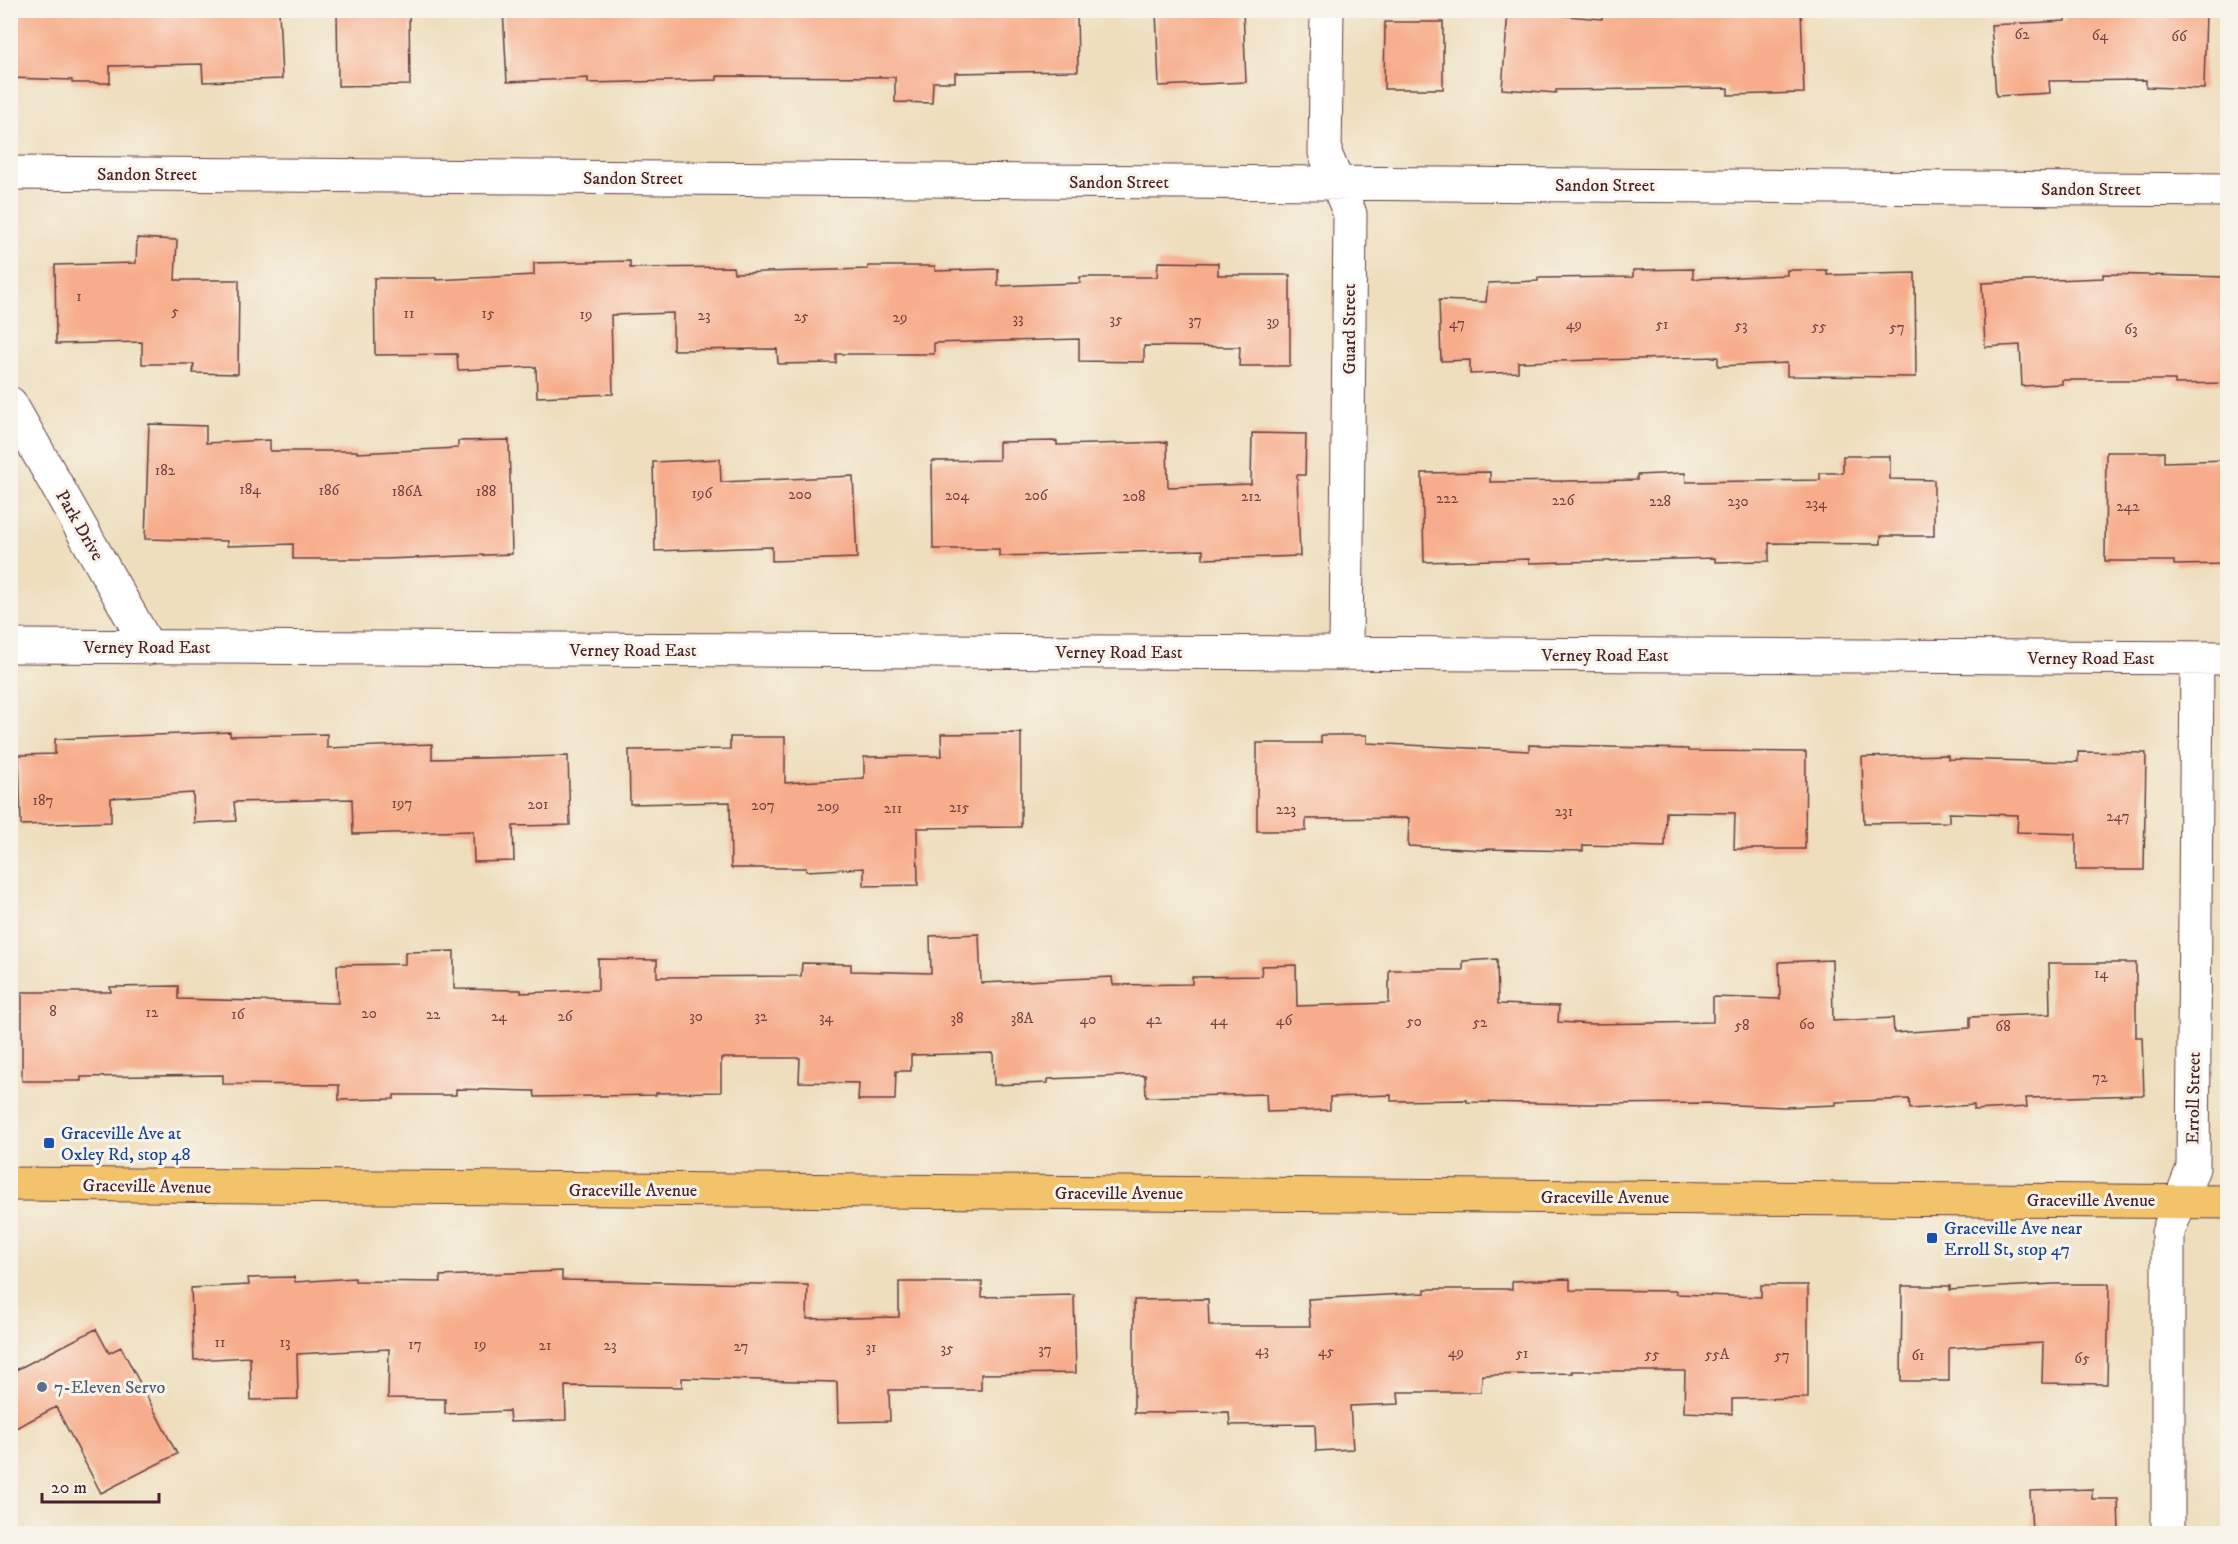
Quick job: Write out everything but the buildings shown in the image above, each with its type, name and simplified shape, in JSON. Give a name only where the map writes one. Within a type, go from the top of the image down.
[{"type":"main road","name":"Graceville Avenue","points":[[10,1185],[2228,1202]]},
{"type":"street","name":"Guard Street","points":[[1327,10],[1325,153],[1350,214],[1346,653]]},
{"type":"street","name":"Sandon Street","points":[[10,173],[2228,190]]},
{"type":"street","name":"Park Drive","points":[[10,403],[149,648]]},
{"type":"street","name":"Verney Road East","points":[[10,646],[2212,658]]},
{"type":"street","name":"Erroll Street","points":[[2168,1533],[2168,1232],[2193,1168],[2212,658]]},
{"type":"place","name":"Graceville Ave at Oxley Rd, stop 48","points":[[49,1143]]},
{"type":"place","name":"Graceville Ave near Erroll St, stop 47","points":[[1932,1238]]},
{"type":"place","name":"7-Eleven Servo","points":[[42,1387]]}]
